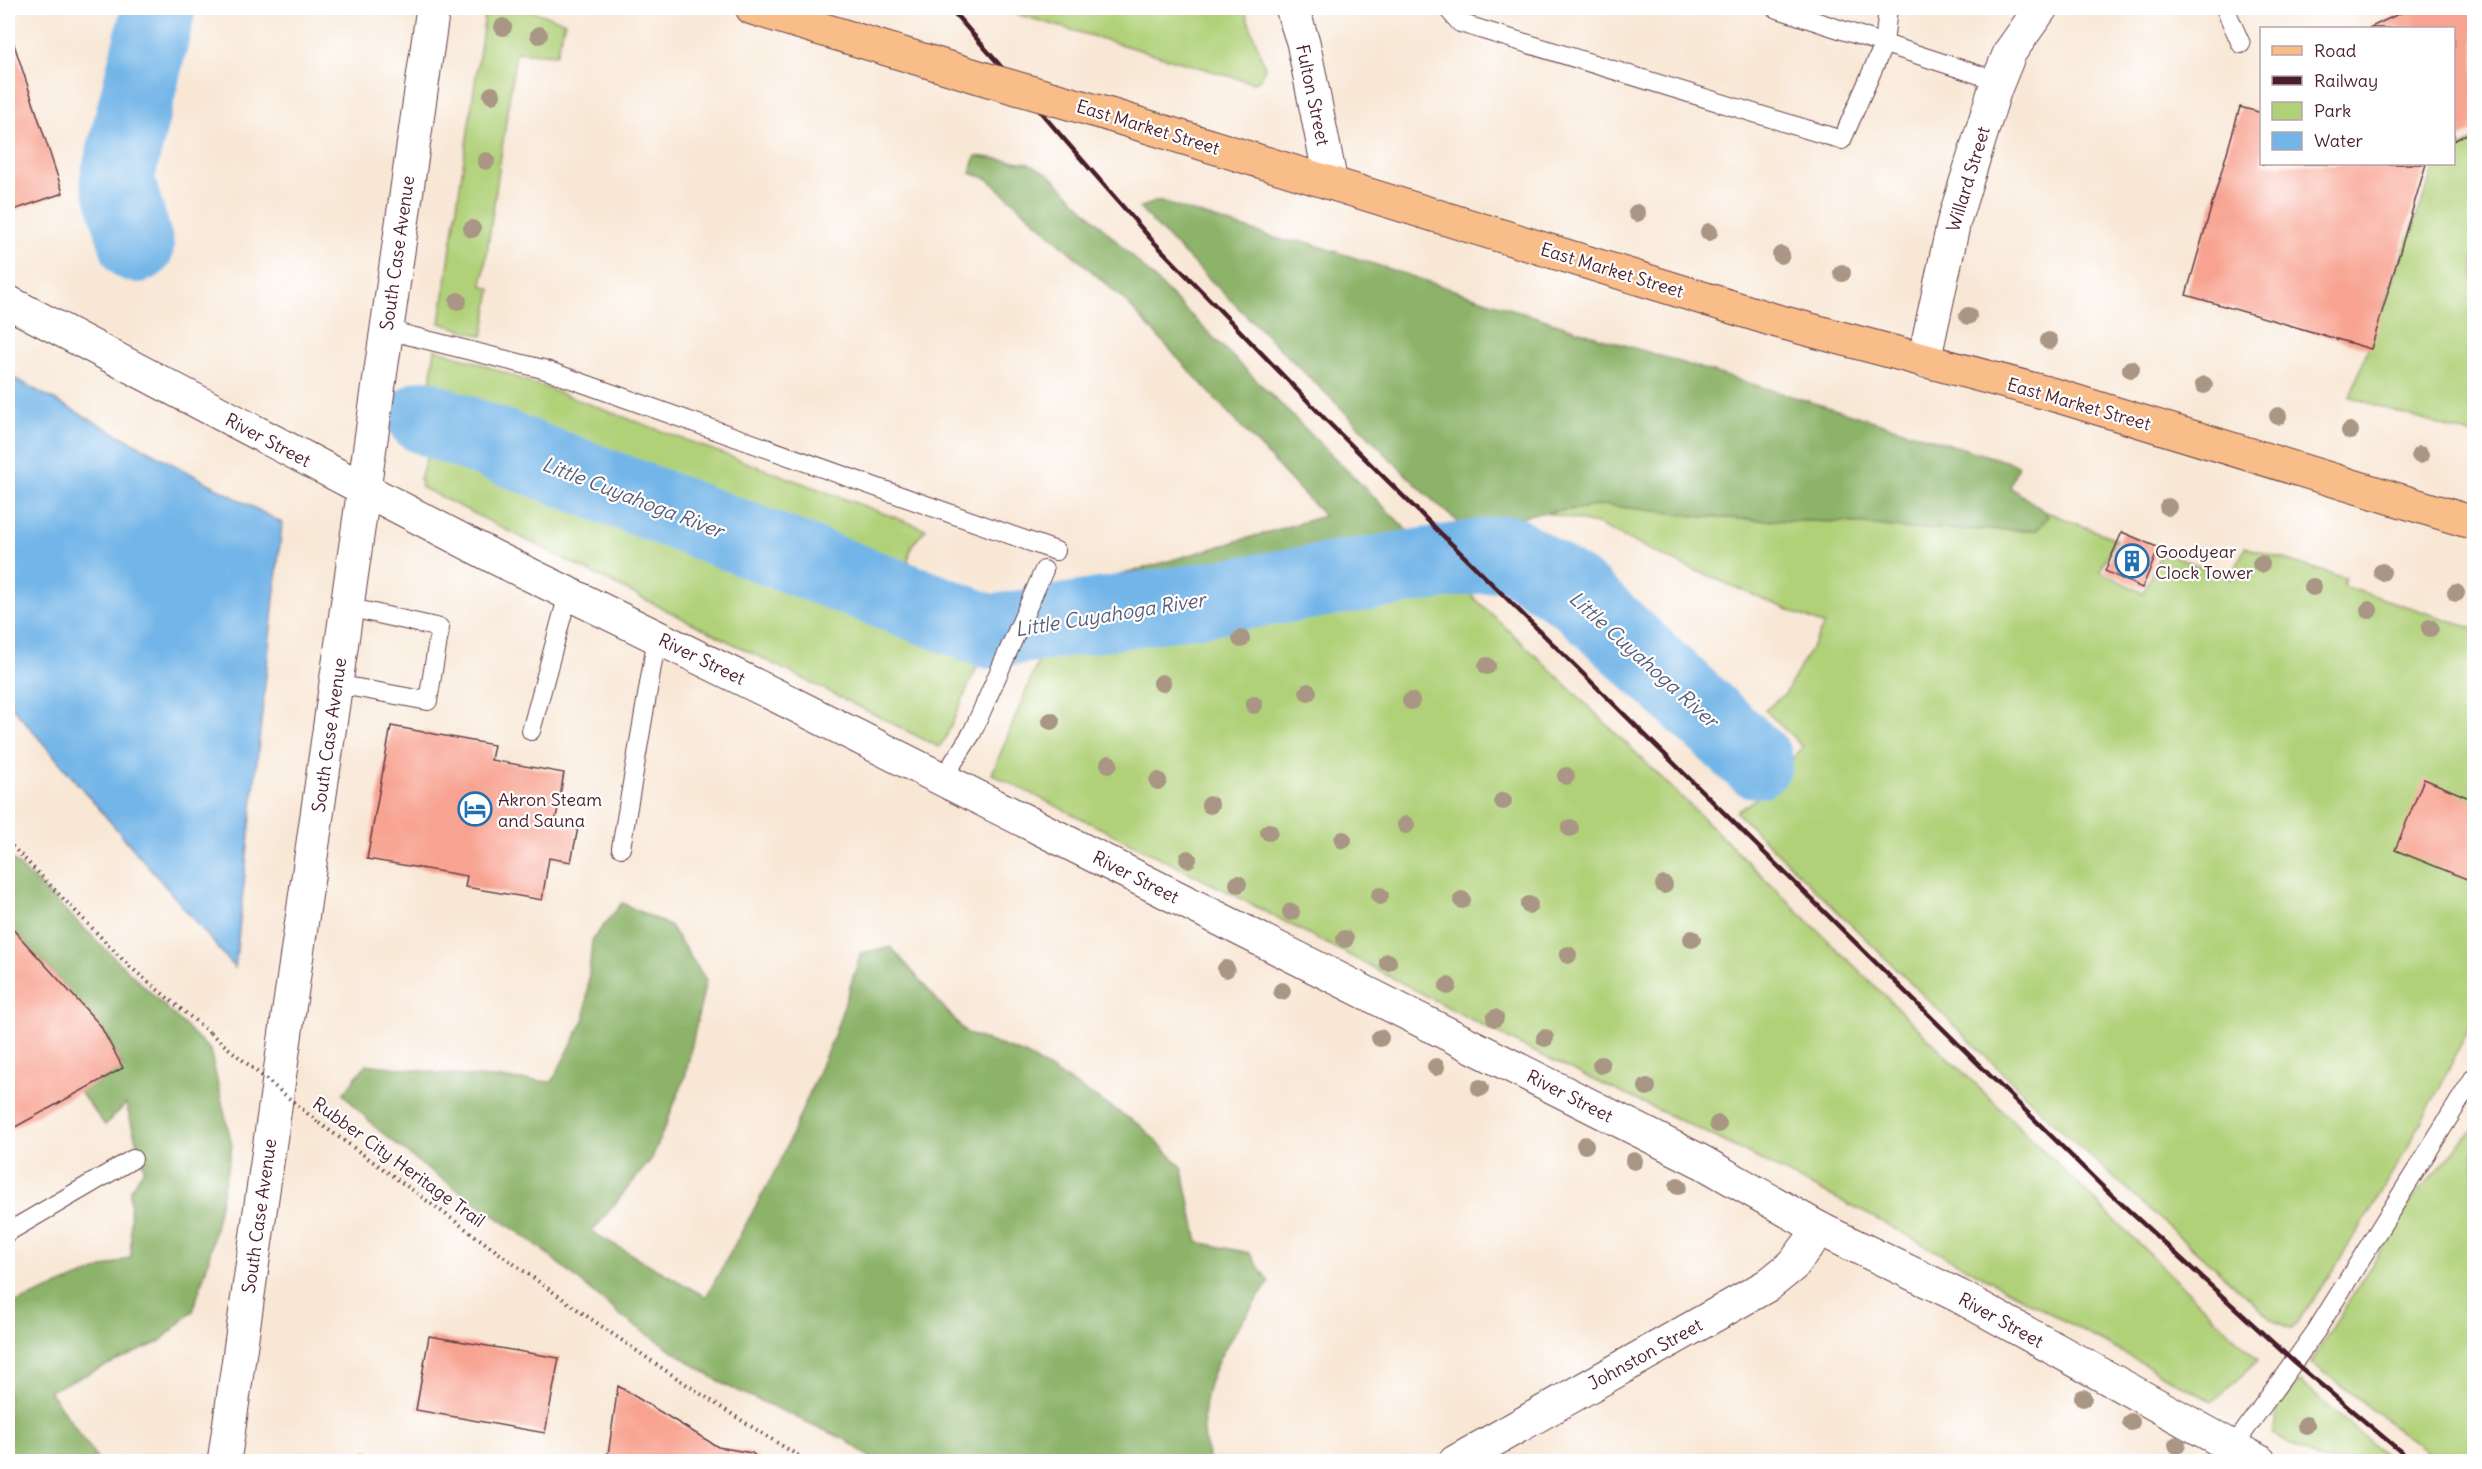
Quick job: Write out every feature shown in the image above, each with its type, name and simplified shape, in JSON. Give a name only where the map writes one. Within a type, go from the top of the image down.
[{"type":"main road","name":"East Market Street","points":[[752,8],[1110,115],[1777,321],[2058,396],[2475,523]]},
{"type":"street","name":"South Case Avenue","points":[[224,1461],[433,8]]},
{"type":"street","name":"Fulton Street","points":[[1292,8],[1303,42],[1331,183]]},
{"type":"street","name":"Willard Street","points":[[1924,361],[1954,221],[1998,81],[2010,52],[2041,8]]},
{"type":"street","name":"River Street","points":[[8,302],[568,594],[1702,1162],[1820,1228],[1959,1296],[2247,1454]]},
{"type":"street","name":"Johnston Street","points":[[1455,1461],[1768,1285],[1793,1265],[1820,1228]]},
{"type":"lane","points":[[1447,8],[1460,23],[1842,140],[1884,44],[1888,8]]},
{"type":"lane","points":[[1775,8],[1998,81]]},
{"type":"lane","points":[[2225,8],[2241,44]]},
{"type":"lane","points":[[386,336],[543,369],[1056,551]]},
{"type":"lane","points":[[942,780],[972,733],[1044,570]]},
{"type":"lane","points":[[531,731],[568,594]]},
{"type":"lane","points":[[336,684],[428,701],[440,628],[347,606]]},
{"type":"lane","points":[[621,848],[657,637]]},
{"type":"lane","points":[[2247,1454],[2316,1330],[2475,1077]]},
{"type":"lane","points":[[8,1232],[133,1159]]},
{"type":"path","name":"Rubber City Heritage Trail","points":[[8,842],[129,966],[319,1123],[630,1348],[743,1422],[809,1461]]},
{"type":"green space","points":[[486,8],[523,8],[565,22],[556,55],[516,52],[482,286],[491,289],[483,336],[440,323]]},
{"type":"green space","points":[[996,8],[1244,8],[1265,68],[1261,78],[1253,83]]},
{"type":"green space","points":[[2474,140],[2474,436],[2350,397],[2436,165],[2455,165],[2455,150]]},
{"type":"green space","points":[[976,156],[1028,163],[1050,175],[1414,537],[1199,591],[1091,599],[1060,610],[1078,582],[1086,585],[1324,516],[1125,301],[988,179],[970,173]]},
{"type":"green space","points":[[1158,201],[1285,241],[1303,241],[1601,338],[2018,465],[2010,487],[2044,511],[2048,517],[2037,530],[1913,529],[1845,522],[1705,517],[1605,505],[1532,514],[1496,528],[1468,530],[1418,486],[1139,208]]},
{"type":"green space","points":[[435,349],[926,529],[912,545],[908,560],[922,579],[906,581],[751,513],[611,467],[448,408],[428,398]]},
{"type":"green space","points":[[427,456],[981,658],[945,739],[939,747],[421,487],[420,479]]},
{"type":"green space","points":[[1605,505],[1705,517],[1845,522],[1913,529],[2037,530],[2044,511],[2116,539],[2100,571],[2143,593],[2162,551],[2231,579],[2245,547],[2345,578],[2343,586],[2474,628],[2474,1017],[2413,1138],[2343,1254],[2292,1329],[2274,1321],[2063,1132],[1736,812],[1755,799],[1803,747],[1765,710],[1785,694],[1824,625],[1671,560],[1597,524],[1546,513]]},
{"type":"green space","points":[[1455,580],[1553,672],[2258,1360],[2213,1402],[1875,1218],[1709,1134],[1524,1047],[1232,894],[992,774],[1045,645]]},
{"type":"green space","points":[[8,855],[210,1050],[232,1146],[208,1262],[193,1311],[159,1342],[49,1391],[99,1461],[8,1461],[8,1306],[131,1257],[130,1190],[144,1169],[126,1104],[105,1125],[79,1091],[123,1067],[100,1025],[8,924]]},
{"type":"green space","points":[[622,903],[670,926],[706,980],[685,1077],[652,1158],[592,1232],[706,1297],[780,1162],[835,1033],[861,953],[891,947],[966,1033],[1025,1054],[1140,1125],[1182,1167],[1198,1242],[1249,1253],[1269,1282],[1227,1345],[1208,1386],[1204,1409],[1204,1433],[1209,1460],[1300,1461],[875,1461],[844,1439],[723,1384],[625,1319],[534,1243],[422,1165],[374,1126],[343,1094],[366,1064],[464,1076],[552,1082],[585,1018],[592,940]]},
{"type":"green space","points":[[2474,1128],[2474,1461],[2438,1461],[2311,1362],[2414,1197]]},
{"type":"green space","points":[[2300,1382],[2392,1461],[2321,1461],[2272,1433],[2278,1405]]},
{"type":"water","points":[[8,375],[282,523],[235,968],[8,702]]},
{"type":"building","points":[[2411,8],[2474,8],[2474,130],[2455,140],[2455,27],[2371,27]]},
{"type":"building","points":[[8,26],[63,193],[8,212]]},
{"type":"building","points":[[2240,107],[2260,112],[2260,165],[2426,165],[2371,349],[2186,295]]},
{"type":"building","name":"Goodyear Clock Tower","points":[[2122,532],[2159,548],[2142,588],[2105,571]]},
{"type":"building","points":[[391,726],[494,745],[491,760],[564,773],[555,824],[578,828],[571,862],[549,858],[542,900],[465,887],[467,876],[367,859]]},
{"type":"building","points":[[2424,779],[2474,800],[2474,882],[2395,850]]},
{"type":"building","points":[[8,924],[100,1025],[123,1068],[8,1131]]},
{"type":"building","points":[[429,1336],[559,1358],[545,1433],[416,1410]]},
{"type":"building","points":[[618,1386],[718,1447],[752,1453],[762,1462],[607,1462]]},
{"type":"building","points":[[359,1455],[389,1460],[389,1462],[358,1462]]},
{"type":"waterway","name":"Little Cuyahoga River","points":[[137,246],[117,179],[159,8]]},
{"type":"waterway","name":"Little Cuyahoga River","points":[[424,417],[990,632],[1508,552],[1577,595],[1756,761]]},
{"type":"railway","points":[[950,8],[1151,239],[1328,422],[2102,1186],[2294,1362],[2413,1462]]},
{"type":"place","name":"Goodyear Clock Tower","points":[[2132,561]]},
{"type":"place","name":"Akron Steam and Sauna","points":[[475,809]]}]
